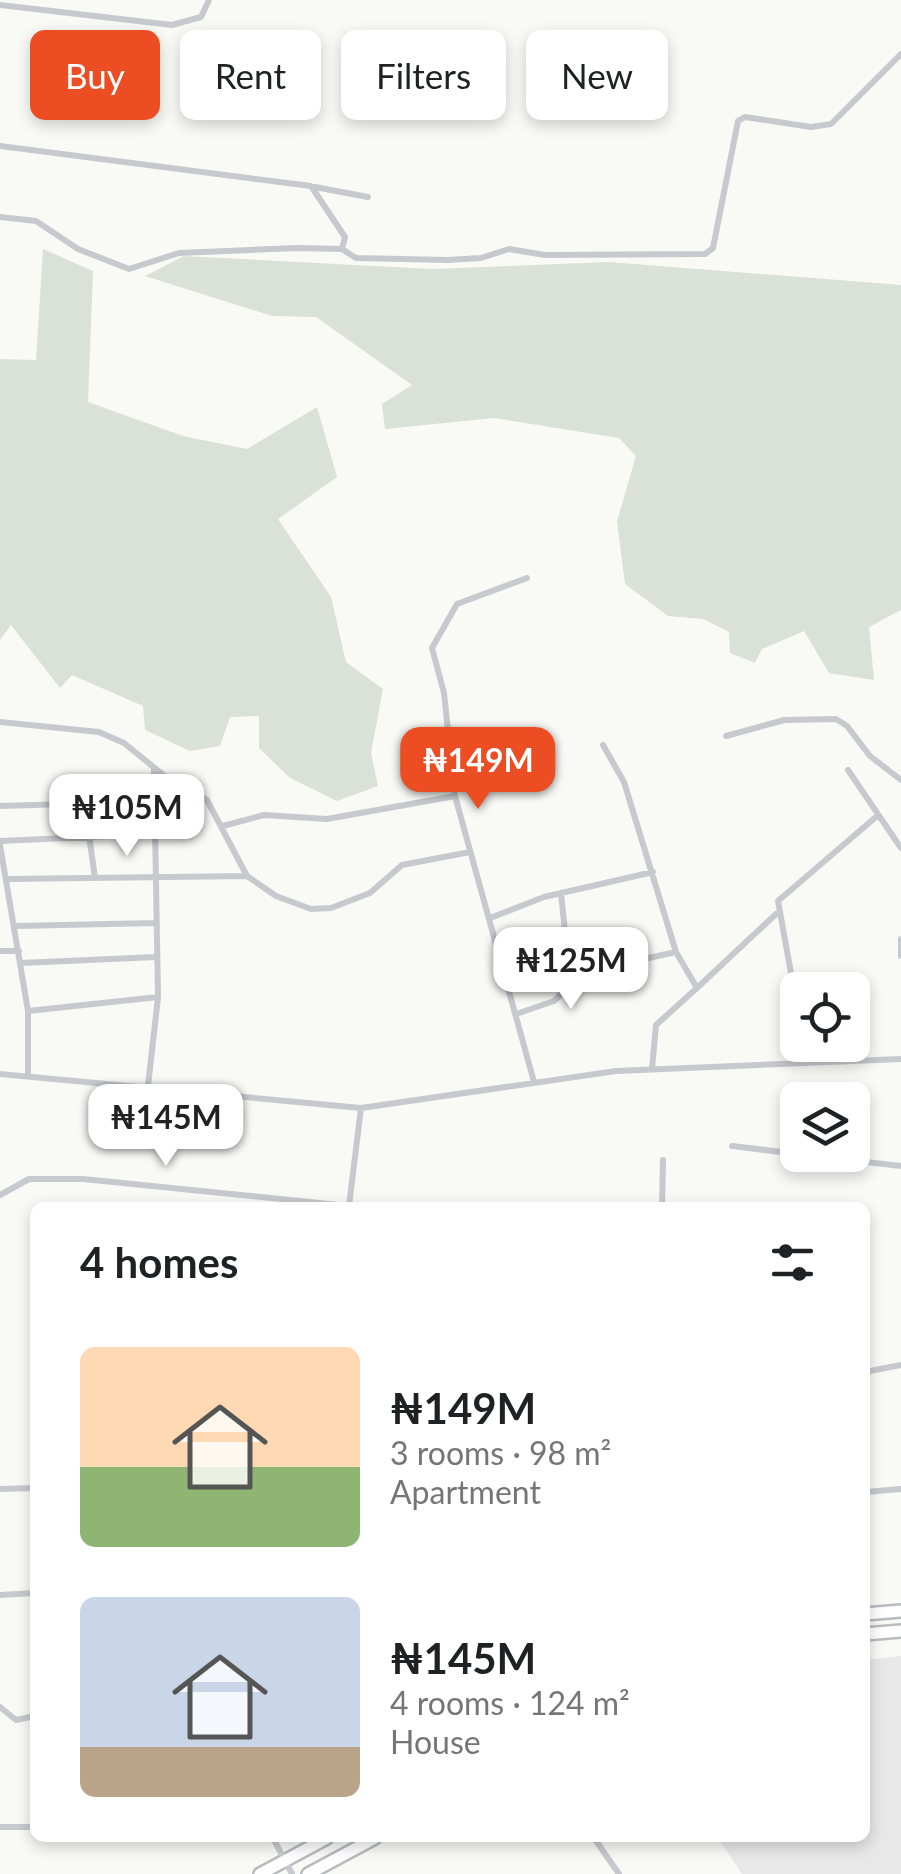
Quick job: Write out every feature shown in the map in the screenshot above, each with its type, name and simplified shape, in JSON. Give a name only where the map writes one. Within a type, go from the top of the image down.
[{"type":"main road","points":[[870,1614],[901,1611]]},
{"type":"main road","points":[[870,1634],[901,1631]]},
{"type":"main road","points":[[260,1874],[320,1842]]},
{"type":"main road","points":[[308,1874],[368,1842]]},
{"type":"street","points":[[0,4],[172,25],[200,18],[209,0]]},
{"type":"street","points":[[0,217],[36,221],[78,249],[130,270],[179,253],[342,249],[356,258],[443,260],[481,258],[509,249],[544,255],[707,254],[714,243],[738,121],[745,117],[811,127],[832,124],[901,54]]},
{"type":"street","points":[[0,146],[368,197]]},
{"type":"street","points":[[314,187],[345,237],[342,249]]},
{"type":"street","points":[[526,578],[457,604],[433,644],[452,758],[454,796],[519,1014],[534,1082]]},
{"type":"street","points":[[726,736],[784,720],[836,718],[870,756],[901,780]]},
{"type":"street","points":[[0,722],[98,732],[124,743],[154,768],[207,800],[247,876],[276,896],[311,909],[323,909],[370,893],[402,865],[470,852]]},
{"type":"street","points":[[452,758],[517,735]]},
{"type":"street","points":[[603,745],[624,782],[676,952],[697,988]]},
{"type":"street","points":[[148,1086],[158,998],[154,768]]},
{"type":"street","points":[[848,770],[901,848]]},
{"type":"street","points":[[0,806],[154,796]]},
{"type":"street","points":[[223,826],[264,815],[327,819],[454,796]]},
{"type":"street","points":[[78,802],[78,835]]},
{"type":"street","points":[[790,972],[777,913],[779,900],[877,816]]},
{"type":"street","points":[[28,1074],[28,1011],[0,843],[78,835],[155,834]]},
{"type":"street","points":[[88,835],[95,878]]},
{"type":"street","points":[[490,918],[560,893],[653,872]]},
{"type":"street","points":[[8,879],[247,876]]},
{"type":"street","points":[[519,1014],[554,1001],[575,986],[560,893]]},
{"type":"street","points":[[652,1069],[656,1025],[777,913]]},
{"type":"street","points":[[16,926],[156,922]]},
{"type":"street","points":[[901,939],[901,956]]},
{"type":"street","points":[[0,951],[19,951]]},
{"type":"street","points":[[576,980],[606,967],[676,952]]},
{"type":"street","points":[[20,964],[156,957]]},
{"type":"street","points":[[28,1011],[158,998]]},
{"type":"street","points":[[870,1061],[901,1060]]},
{"type":"street","points":[[0,1074],[361,1108],[652,1069],[804,1062]]},
{"type":"street","points":[[350,1202],[361,1108]]},
{"type":"street","points":[[732,1146],[780,1152]]},
{"type":"street","points":[[662,1202],[664,1160]]},
{"type":"street","points":[[870,1162],[901,1166]]},
{"type":"street","points":[[0,1195],[29,1179],[83,1180],[300,1202]]},
{"type":"street","points":[[870,1371],[901,1364]]},
{"type":"street","points":[[0,1489],[30,1488]]},
{"type":"street","points":[[870,1492],[901,1489]]},
{"type":"street","points":[[0,1595],[30,1594]]},
{"type":"street","points":[[0,1707],[16,1720],[30,1717]]},
{"type":"street","points":[[0,1827],[30,1827]]},
{"type":"street","points":[[275,1842],[292,1874]]},
{"type":"street","points":[[597,1842],[619,1874]]},
{"type":"shaded area","points":[[43,249],[93,271],[88,402],[183,436],[247,449],[317,407],[337,477],[278,519],[331,597],[346,662],[383,689],[371,753],[378,786],[337,801],[290,778],[259,748],[259,716],[230,717],[220,746],[190,751],[145,730],[143,706],[72,675],[60,688],[11,625],[0,640],[0,359],[36,360]]},
{"type":"shaded area","points":[[184,256],[432,269],[609,262],[901,285],[901,610],[869,627],[874,680],[829,673],[804,631],[762,649],[755,663],[730,653],[729,632],[703,619],[668,616],[625,584],[617,521],[636,456],[619,438],[494,418],[385,429],[382,404],[412,385],[316,317],[272,316],[145,276]]},
{"type":"shaded area","points":[[901,1656],[901,1874],[742,1874],[721,1842],[870,1842],[870,1659]]}]
